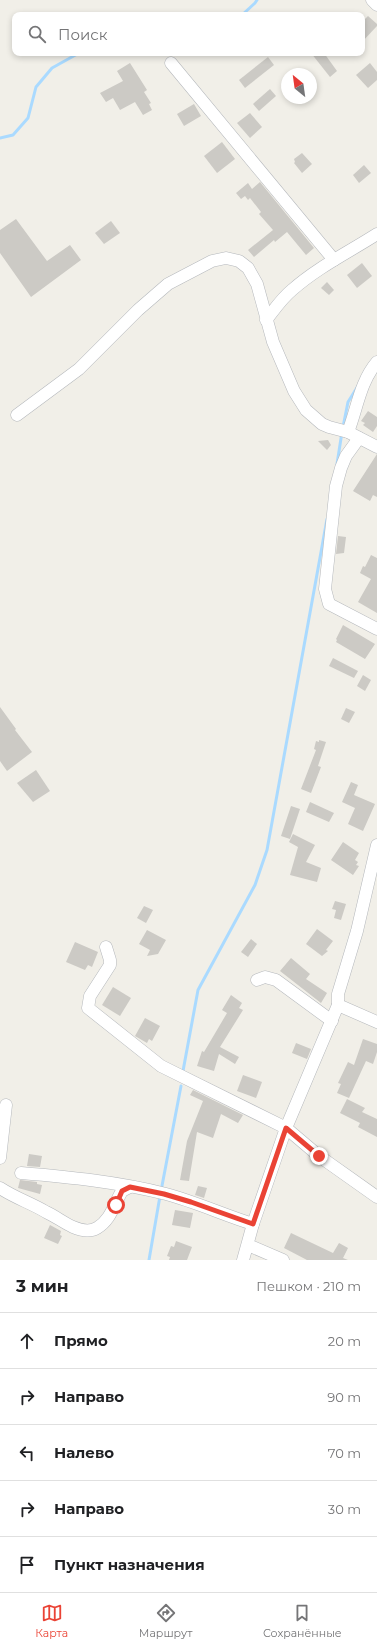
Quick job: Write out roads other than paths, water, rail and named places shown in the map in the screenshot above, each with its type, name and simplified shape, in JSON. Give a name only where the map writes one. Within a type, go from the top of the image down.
[{"type":"street","points":[[372,0],[377,4]]},
{"type":"street","points":[[171,63],[334,260]]},
{"type":"street","points":[[266,320],[291,291],[334,260],[377,234]]},
{"type":"street","points":[[17,415],[83,365],[168,284],[212,261],[226,258],[239,261],[248,268],[257,284],[273,342],[294,391],[300,401],[313,417],[329,427],[351,434],[377,447]]},
{"type":"street","points":[[377,362],[364,383],[346,456],[340,468],[336,486],[325,589],[329,604],[377,629]]},
{"type":"street","points":[[364,383],[377,373]]},
{"type":"street","points":[[243,1260],[253,1224],[286,1128],[338,1005],[338,994],[356,931],[377,845]]},
{"type":"street","points":[[106,947],[110,965],[90,996],[88,1008],[161,1066],[286,1128],[319,1156],[377,1197]]},
{"type":"street","points":[[257,980],[264,977],[276,980],[332,1021]]},
{"type":"street","points":[[338,1005],[377,1022]]},
{"type":"street","points":[[0,1158],[6,1105]]},
{"type":"street","points":[[21,1173],[60,1176],[164,1194],[253,1224]]},
{"type":"street","points":[[0,1188],[10,1195],[45,1211],[73,1227],[90,1231],[106,1221],[116,1205],[122,1191],[130,1187]]},
{"type":"street","points":[[248,1245],[283,1260]]},
{"type":"waterway","points":[[245,12],[257,0]]},
{"type":"waterway","points":[[0,138],[13,135],[28,118],[36,87],[52,68],[74,56]]},
{"type":"waterway","points":[[343,427],[348,402],[358,386]]},
{"type":"waterway","points":[[337,464],[342,432]]},
{"type":"waterway","points":[[183,1071],[198,990],[255,885],[267,850],[327,519]]},
{"type":"waterway","points":[[161,1191],[181,1086]]},
{"type":"waterway","points":[[149,1260],[160,1196]]}]
